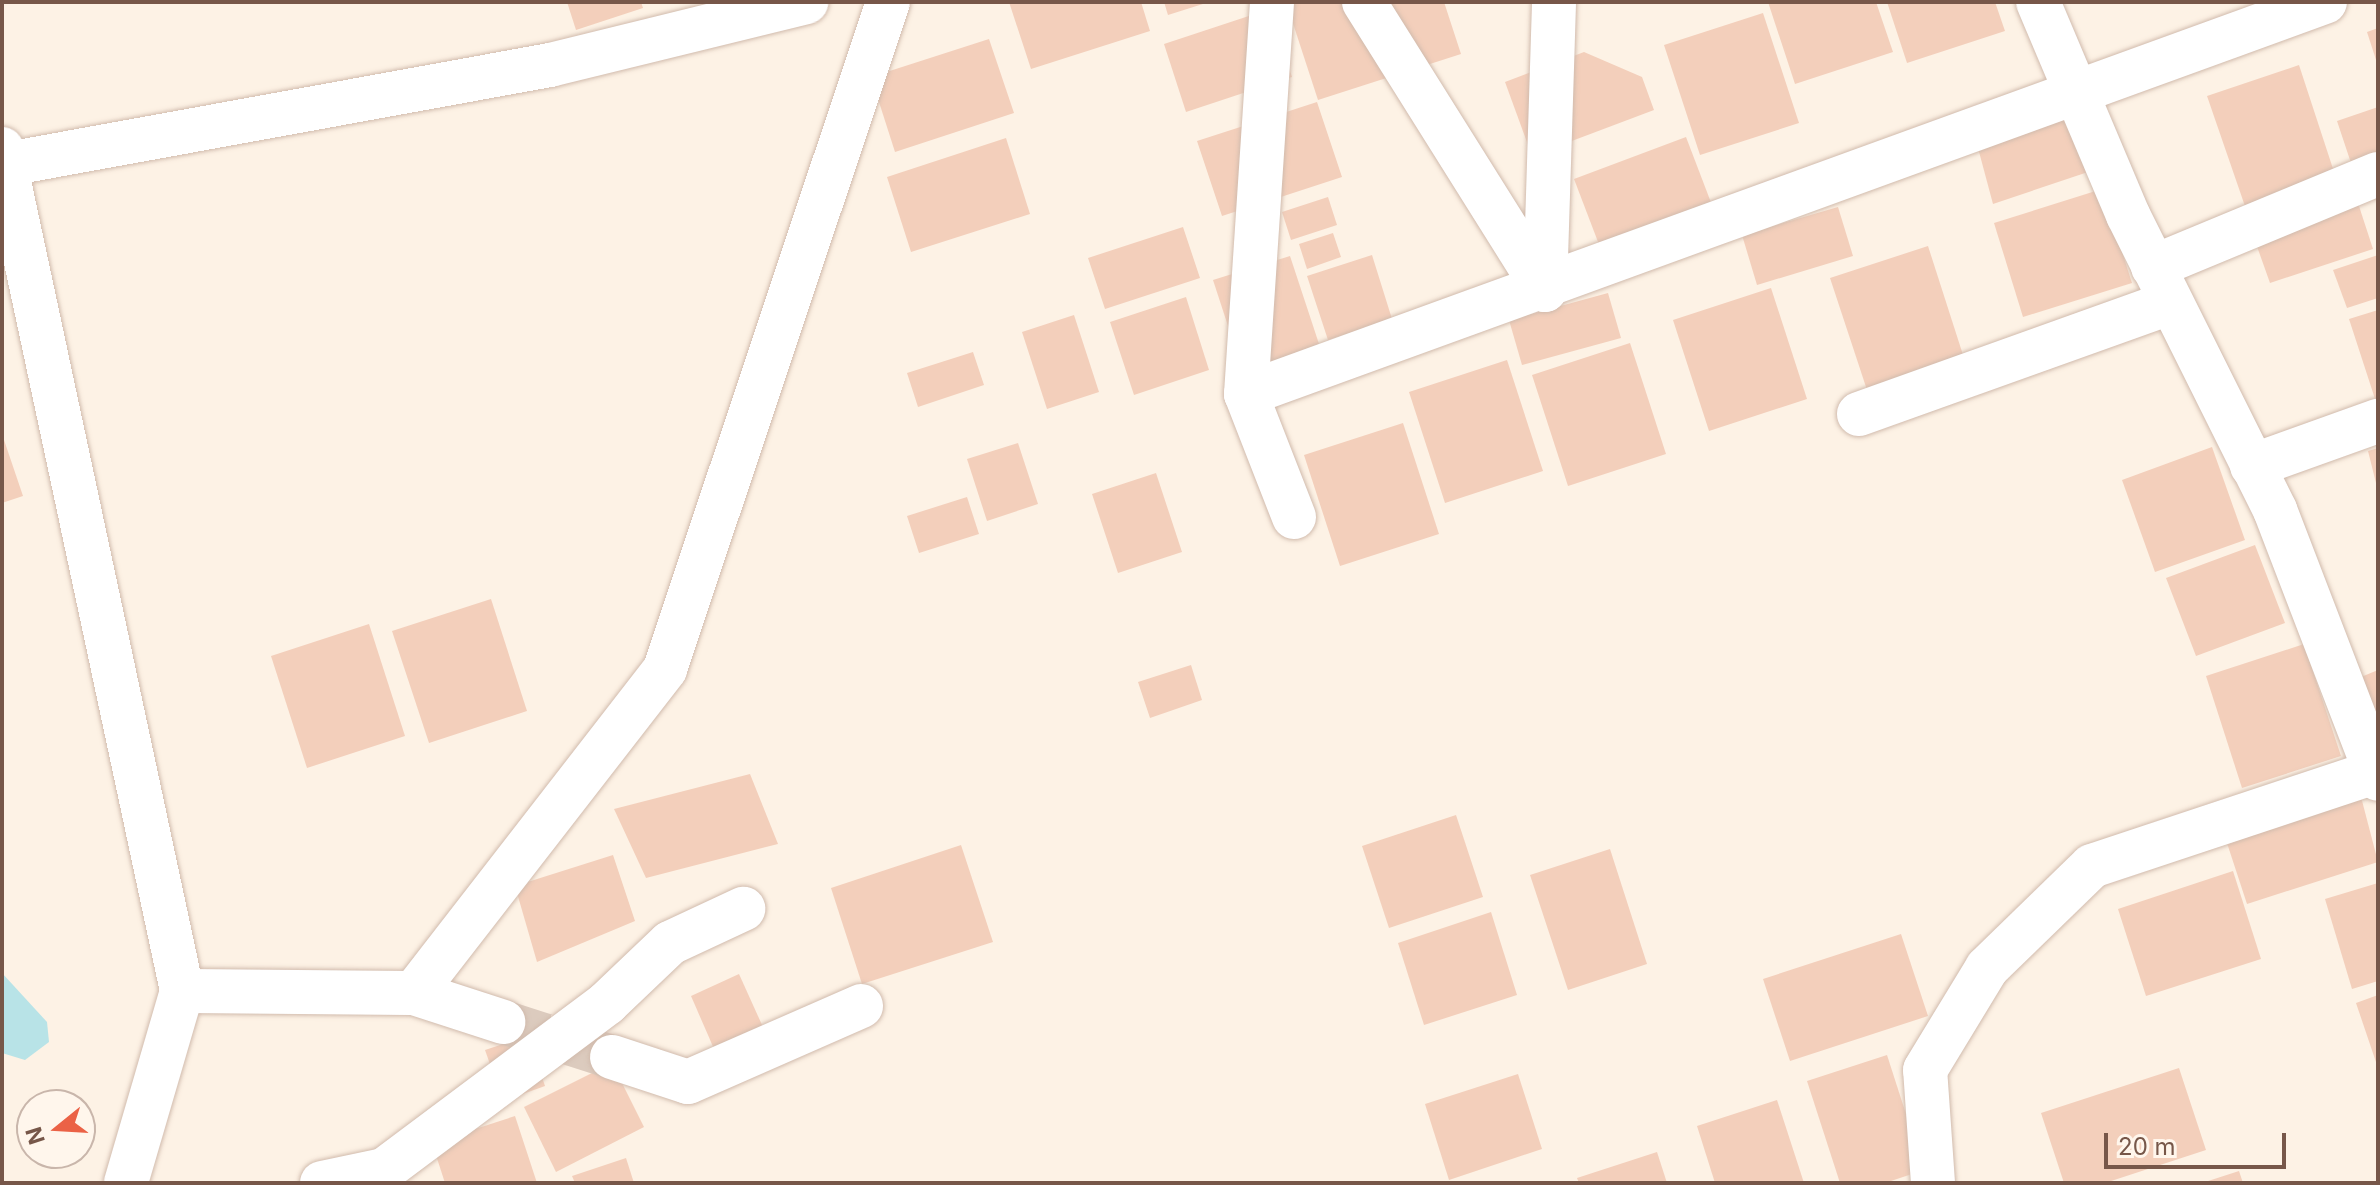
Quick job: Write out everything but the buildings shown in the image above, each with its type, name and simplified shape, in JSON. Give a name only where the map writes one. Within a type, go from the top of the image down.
[{"type":"street","points":[[126,1183],[182,991],[3,160],[550,65],[806,2]]},
{"type":"street","points":[[414,993],[665,669],[888,2]]},
{"type":"street","points":[[1272,2],[1246,394],[1294,517]]},
{"type":"street","points":[[1364,2],[1545,290]]},
{"type":"street","points":[[1545,290],[1554,2]]},
{"type":"street","points":[[1933,1183],[1925,1070],[1987,968],[2092,866],[2377,774],[2252,466],[2162,285],[2038,2]]},
{"type":"street","points":[[1246,394],[1545,290],[2080,96],[2325,2]]},
{"type":"street","points":[[1859,414],[2162,285],[2378,174]]},
{"type":"street","points":[[2252,466],[2378,421]]},
{"type":"street","points":[[322,1183],[384,1170],[607,1003],[670,943],[743,909]]},
{"type":"street","points":[[182,991],[414,993],[503,1022]]},
{"type":"street","points":[[612,1057],[688,1082],[861,1006]]},
{"type":"water","points":[[2,973],[47,1022],[49,1042],[25,1060],[2,1053]]},
{"type":"tunnel","points":[[503,1022],[612,1057]]}]
